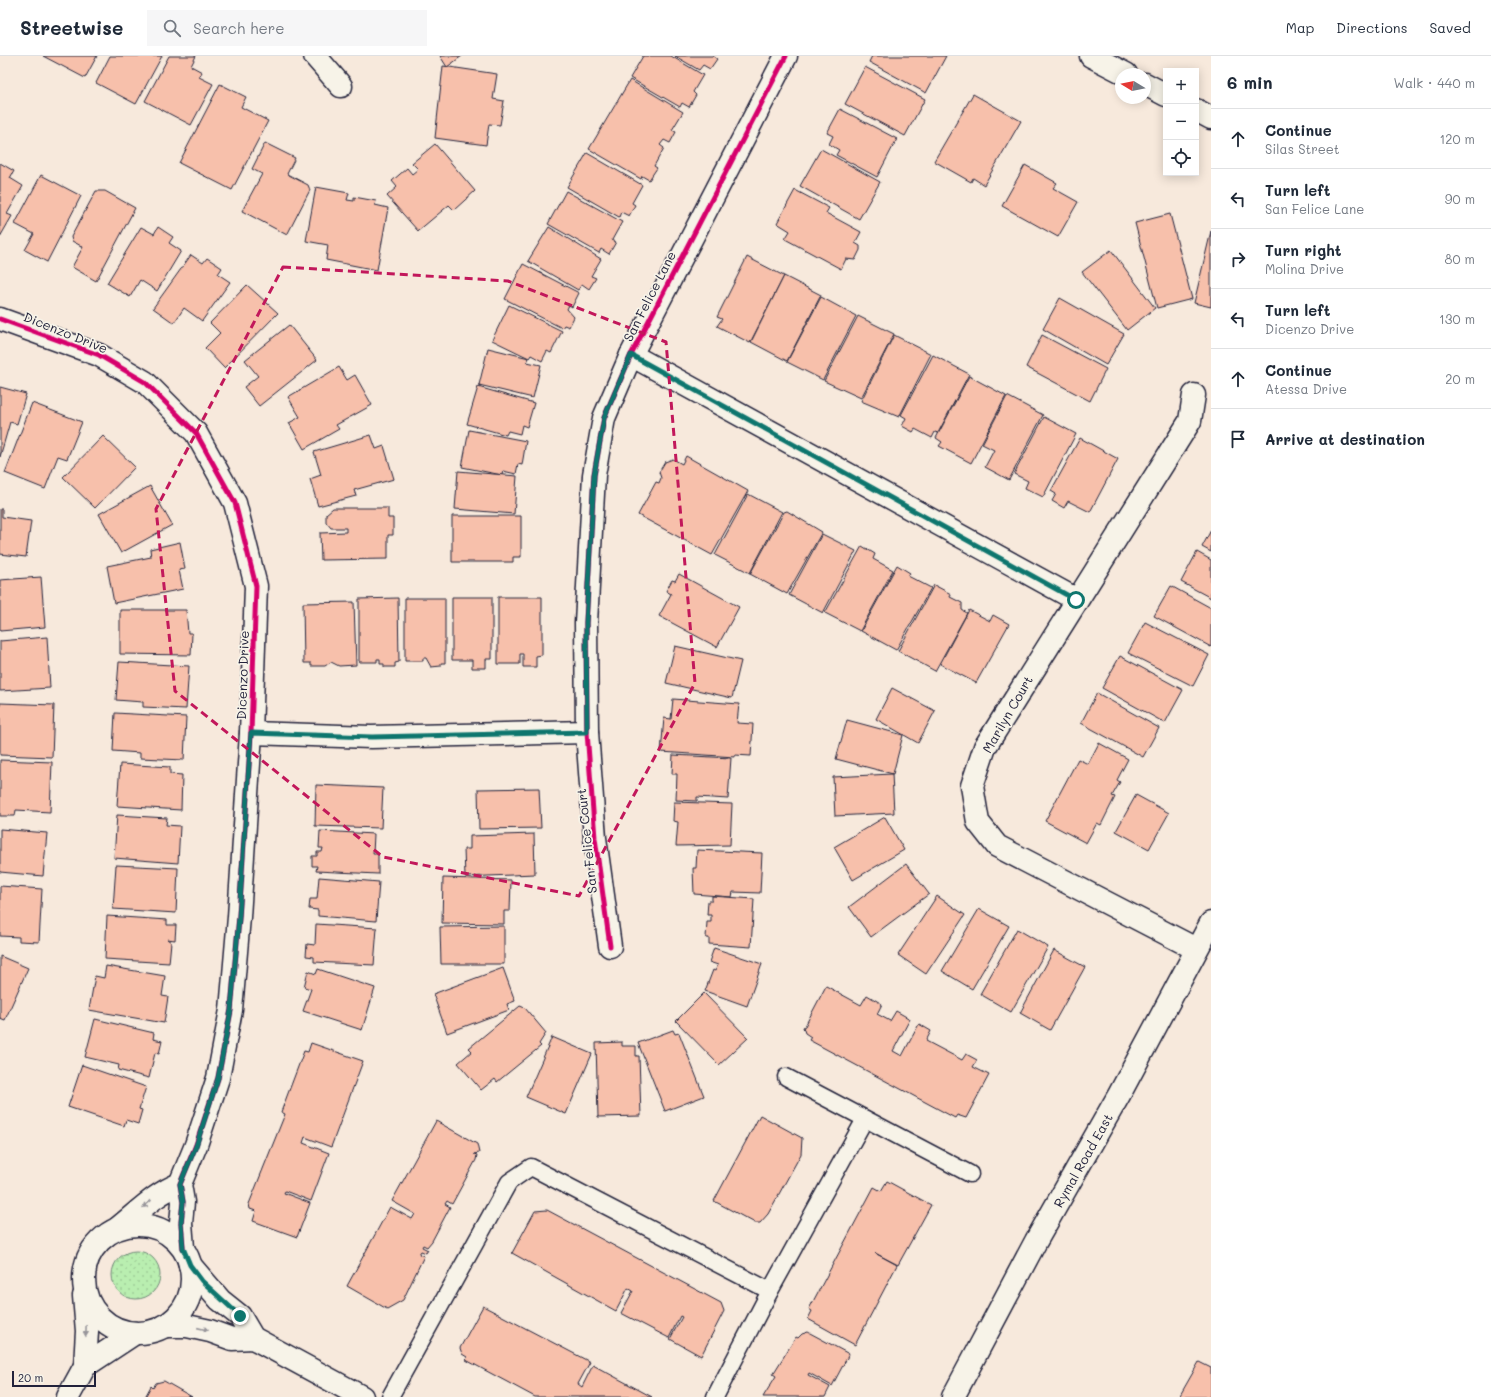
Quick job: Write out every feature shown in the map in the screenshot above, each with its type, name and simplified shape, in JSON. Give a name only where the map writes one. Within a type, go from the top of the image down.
[{"type":"street","points":[[316,56],[341,86]]},
{"type":"street","name":"San Felice Lane","points":[[587,732],[586,623],[594,475],[604,418],[631,355],[786,56]]},
{"type":"street","points":[[1091,56],[1115,68]]},
{"type":"street","points":[[1151,87],[1163,93]]},
{"type":"street","points":[[1199,112],[1211,118]]},
{"type":"street","name":"Dicenzo Drive","points":[[0,319],[99,355],[145,382],[196,433],[235,503],[256,586],[251,733],[239,917],[231,1010],[218,1078],[196,1146],[180,1184]]},
{"type":"street","points":[[631,355],[1076,600]]},
{"type":"street","name":"Marilyn Court","points":[[1194,395],[1190,421],[1076,600],[986,747],[972,786],[978,822],[997,846],[1196,949]]},
{"type":"street","points":[[251,733],[372,737],[587,732]]},
{"type":"street","name":"San Felice Court","points":[[587,732],[595,838],[610,946]]},
{"type":"street","name":"Rymal Road East","points":[[952,1397],[1036,1241],[1119,1095],[1211,923]]},
{"type":"street","points":[[68,1397],[85,1366],[87,1331],[84,1296],[84,1272],[89,1255],[100,1240],[163,1192],[180,1184],[183,1202],[181,1223],[192,1284],[187,1302],[176,1317],[165,1326]]},
{"type":"street","points":[[116,1229],[134,1225],[152,1227],[169,1235],[220,1300],[240,1316],[253,1338],[362,1397]]},
{"type":"street","points":[[84,1296],[99,1317],[114,1328],[136,1333]]},
{"type":"street","points":[[85,1366],[136,1333],[165,1326],[187,1326],[210,1331],[232,1339],[253,1338]]},
{"type":"lane","points":[[786,1077],[970,1174]]},
{"type":"lane","points":[[716,1397],[770,1291],[865,1119]]},
{"type":"lane","points":[[390,1397],[509,1182],[531,1167],[770,1291]]},
{"type":"highlighted area","points":[[283,267],[508,281],[666,342],[695,683],[579,896],[383,857],[175,691],[156,509]]},
{"type":"green space","points":[[131,1251],[141,1251],[150,1255],[156,1261],[159,1266],[159,1284],[150,1295],[141,1299],[131,1299],[122,1295],[116,1289],[112,1280],[112,1270],[116,1261],[122,1255]]},
{"type":"building","points":[[43,56],[97,56],[85,78]]},
{"type":"building","points":[[110,56],[162,56],[136,104],[96,83]]},
{"type":"building","points":[[169,56],[196,56],[191,66],[202,72],[199,77],[213,84],[191,125],[145,101]]},
{"type":"building","points":[[440,56],[462,56],[447,67]]},
{"type":"building","points":[[643,56],[671,56],[703,75],[693,92],[696,95],[689,107],[682,103],[680,107],[630,78]]},
{"type":"building","points":[[675,56],[713,56],[717,59],[710,69],[703,65],[699,70]]},
{"type":"building","points":[[872,56],[946,56],[926,93],[869,62]]},
{"type":"building","points":[[443,66],[497,74],[493,99],[504,101],[500,125],[489,124],[486,145],[435,138]]},
{"type":"building","points":[[865,67],[925,99],[905,136],[845,104]]},
{"type":"building","points":[[630,80],[683,112],[672,130],[676,132],[670,143],[664,140],[660,145],[664,148],[654,166],[657,168],[649,180],[642,176],[641,179],[589,149]]},
{"type":"building","points":[[220,84],[246,97],[241,107],[268,121],[232,190],[179,163]]},
{"type":"building","points":[[973,94],[1021,121],[984,185],[973,178],[971,182],[934,161]]},
{"type":"building","points":[[840,109],[897,139],[877,177],[836,155],[839,150],[829,144],[833,136],[827,133]]},
{"type":"building","points":[[265,143],[295,158],[287,174],[308,185],[310,190],[287,235],[242,211],[262,174],[252,169]]},
{"type":"building","points":[[435,144],[475,191],[454,210],[449,205],[418,231],[387,196],[397,187],[392,181],[407,168],[412,174],[418,169],[412,163]]},
{"type":"building","points":[[821,149],[880,182],[859,219],[800,186]]},
{"type":"building","points":[[587,153],[642,185],[632,203],[635,205],[629,216],[621,212],[619,217],[567,187]]},
{"type":"building","points":[[0,163],[14,171],[10,178],[23,186],[7,214],[12,216],[0,237]]},
{"type":"building","points":[[1025,165],[1057,183],[1053,188],[1078,202],[1058,237],[1002,206]]},
{"type":"building","points":[[41,175],[81,196],[47,262],[25,250],[34,234],[15,224]]},
{"type":"building","points":[[316,187],[349,193],[347,200],[354,201],[354,197],[376,201],[375,205],[388,208],[377,270],[326,260],[328,245],[306,241]]},
{"type":"building","points":[[795,190],[829,208],[826,213],[861,232],[855,243],[860,246],[860,250],[855,260],[846,259],[841,269],[785,239],[790,231],[777,223]]},
{"type":"building","points":[[96,191],[105,191],[135,208],[96,281],[72,267],[83,247],[72,241],[71,237]]},
{"type":"building","points":[[566,191],[622,222],[612,240],[616,242],[609,254],[601,249],[599,253],[548,224]]},
{"type":"building","points":[[1170,214],[1192,299],[1157,308],[1135,223]]},
{"type":"building","points":[[141,227],[154,234],[158,227],[173,237],[169,243],[181,251],[157,291],[140,280],[130,297],[107,283]]},
{"type":"building","points":[[549,227],[601,259],[591,276],[596,278],[589,289],[582,284],[578,290],[528,261]]},
{"type":"building","points":[[1211,231],[1211,307],[1194,303]]},
{"type":"building","points":[[1111,250],[1155,308],[1127,330],[1082,272]]},
{"type":"building","points":[[191,255],[203,263],[207,258],[222,268],[218,274],[230,282],[202,321],[184,308],[174,323],[153,308]]},
{"type":"building","points":[[747,257],[784,276],[750,343],[717,326],[722,319],[717,317]]},
{"type":"building","points":[[523,264],[579,293],[572,307],[569,305],[567,309],[574,317],[569,327],[564,325],[562,328],[505,299]]},
{"type":"building","points":[[784,276],[821,295],[787,361],[751,342]]},
{"type":"building","points":[[247,285],[278,313],[224,368],[205,348],[220,333],[210,323]]},
{"type":"building","points":[[821,297],[856,316],[823,380],[787,362]]},
{"type":"building","points":[[1060,298],[1124,334],[1106,365],[1043,329]]},
{"type":"building","points":[[509,305],[562,331],[551,353],[547,351],[542,361],[531,355],[529,358],[492,340]]},
{"type":"building","points":[[858,316],[894,334],[861,398],[824,381]]},
{"type":"building","points":[[289,325],[317,360],[259,406],[244,387],[258,376],[245,360]]},
{"type":"building","points":[[894,335],[931,354],[899,417],[861,401]]},
{"type":"building","points":[[1042,335],[1106,369],[1090,401],[1026,367]]},
{"type":"building","points":[[488,348],[529,358],[527,362],[541,365],[533,398],[479,385]]},
{"type":"building","points":[[933,355],[969,374],[938,433],[935,432],[932,438],[915,429],[913,432],[902,426],[906,418],[901,415]]},
{"type":"building","points":[[339,367],[347,380],[355,375],[372,405],[336,425],[339,429],[304,449],[289,423],[300,417],[288,397]]},
{"type":"building","points":[[969,376],[1006,396],[971,463],[939,446],[942,442],[936,438]]},
{"type":"building","points":[[0,387],[26,394],[17,424],[10,422],[0,457]]},
{"type":"building","points":[[478,387],[534,403],[527,427],[522,425],[520,434],[508,431],[506,435],[467,424]]},
{"type":"building","points":[[1007,396],[1043,415],[1009,480],[985,467],[994,450],[982,444]]},
{"type":"building","points":[[32,403],[82,422],[67,459],[58,456],[45,489],[5,473]]},
{"type":"building","points":[[1044,417],[1076,434],[1043,497],[1025,488],[1028,481],[1014,474]]},
{"type":"building","points":[[469,430],[526,441],[522,465],[518,464],[516,474],[503,471],[502,475],[462,467]]},
{"type":"building","points":[[371,435],[376,449],[384,446],[394,479],[354,490],[356,496],[318,506],[310,479],[321,475],[314,452]]},
{"type":"building","points":[[103,436],[135,467],[95,508],[63,477]]},
{"type":"building","points":[[1080,438],[1118,459],[1090,512],[1068,501],[1064,508],[1052,501],[1056,494],[1051,491]]},
{"type":"building","points":[[686,456],[748,491],[712,555],[638,515],[656,482],[659,483],[661,478],[659,472],[665,462],[673,459],[682,464]]},
{"type":"building","points":[[458,471],[517,476],[514,514],[455,509]]},
{"type":"building","points":[[150,486],[172,525],[121,553],[99,514]]},
{"type":"building","points":[[748,494],[782,512],[750,573],[715,555]]},
{"type":"building","points":[[333,508],[388,508],[388,518],[393,518],[393,535],[388,535],[388,559],[321,560],[320,533],[346,532],[346,528],[331,528],[326,522],[326,514]]},
{"type":"building","points":[[0,509],[2,509],[2,517],[31,521],[26,557],[0,554]]},
{"type":"building","points":[[787,511],[822,532],[787,594],[750,574],[784,512]]},
{"type":"building","points":[[452,516],[521,516],[521,557],[513,557],[513,562],[452,562]]},
{"type":"building","points":[[1211,530],[1211,552],[1202,547]]},
{"type":"building","points":[[822,534],[856,551],[823,613],[789,595]]},
{"type":"building","points":[[180,542],[185,569],[179,570],[183,589],[114,603],[107,566],[151,557],[150,549]]},
{"type":"building","points":[[862,546],[875,554],[873,559],[893,570],[860,631],[825,613]]},
{"type":"building","points":[[1197,552],[1211,560],[1211,598],[1181,582]]},
{"type":"building","points":[[897,565],[910,573],[908,576],[931,588],[896,650],[861,631]]},
{"type":"building","points":[[679,574],[739,607],[717,647],[659,616],[671,594],[666,591],[672,580],[675,581]]},
{"type":"building","points":[[41,577],[45,627],[0,631],[0,580]]},
{"type":"building","points":[[934,585],[951,594],[950,597],[962,603],[962,610],[967,613],[935,671],[898,651]]},
{"type":"building","points":[[1171,586],[1211,608],[1211,647],[1154,616]]},
{"type":"building","points":[[452,597],[492,597],[492,659],[486,659],[486,668],[472,668],[472,660],[452,660]]},
{"type":"building","points":[[498,597],[542,597],[542,655],[536,656],[536,667],[523,667],[523,654],[520,654],[520,664],[498,664]]},
{"type":"building","points":[[398,598],[399,662],[395,663],[395,667],[384,667],[384,664],[380,664],[380,659],[377,659],[377,662],[359,662],[359,599]]},
{"type":"building","points":[[405,598],[445,598],[445,663],[441,663],[441,666],[431,667],[426,658],[423,658],[423,661],[405,661]]},
{"type":"building","points":[[354,602],[356,665],[339,666],[331,662],[325,666],[311,666],[311,663],[304,663],[303,603]]},
{"type":"building","points":[[120,610],[186,610],[188,633],[192,633],[191,655],[120,654]]},
{"type":"building","points":[[969,610],[990,621],[993,615],[1009,624],[976,683],[940,664]]},
{"type":"building","points":[[1145,622],[1209,655],[1193,686],[1128,653]]},
{"type":"building","points":[[47,637],[50,688],[0,691],[0,641]]},
{"type":"building","points":[[675,646],[741,661],[732,698],[666,683]]},
{"type":"building","points":[[1120,656],[1183,690],[1165,723],[1102,688]]},
{"type":"building","points":[[119,662],[189,666],[186,709],[143,707],[143,702],[116,700]]},
{"type":"building","points":[[892,688],[935,711],[918,743],[876,719]]},
{"type":"building","points":[[1097,693],[1159,728],[1143,757],[1081,723]]},
{"type":"building","points":[[673,699],[739,704],[737,723],[753,724],[751,756],[735,755],[735,757],[661,752],[664,718],[671,719]]},
{"type":"building","points":[[0,703],[54,705],[52,757],[0,755]]},
{"type":"building","points":[[115,713],[186,717],[184,760],[140,758],[140,753],[113,751]]},
{"type":"building","points":[[847,720],[903,735],[893,774],[836,759]]},
{"type":"building","points":[[1099,743],[1128,759],[1117,780],[1120,782],[1112,796],[1115,797],[1101,825],[1097,823],[1086,843],[1045,821],[1078,759],[1088,764]]},
{"type":"building","points":[[673,755],[731,758],[728,799],[697,797],[697,801],[676,800],[677,774],[672,774]]},
{"type":"building","points":[[0,760],[52,762],[50,812],[16,810],[15,816],[0,816]]},
{"type":"building","points":[[120,764],[170,767],[170,774],[182,775],[181,810],[117,806]]},
{"type":"building","points":[[892,774],[894,813],[835,816],[833,777]]},
{"type":"building","points":[[316,785],[383,788],[381,828],[315,826]]},
{"type":"building","points":[[539,788],[541,828],[479,829],[478,789]]},
{"type":"building","points":[[1136,795],[1169,813],[1149,849],[1116,831]]},
{"type":"building","points":[[674,802],[732,804],[730,845],[676,846],[678,822],[673,821]]},
{"type":"building","points":[[117,815],[167,818],[166,825],[180,826],[178,863],[114,858]]},
{"type":"building","points":[[885,817],[904,850],[853,880],[834,847]]},
{"type":"building","points":[[0,829],[47,833],[43,876],[0,872]]},
{"type":"building","points":[[320,831],[374,834],[373,854],[378,854],[378,874],[316,871],[317,866],[312,866],[312,856],[317,856],[317,852],[322,852],[323,848],[319,848]]},
{"type":"building","points":[[534,834],[535,874],[465,877],[464,849],[470,849],[470,836]]},
{"type":"building","points":[[697,850],[762,853],[760,893],[733,892],[732,897],[694,894],[693,868],[696,868]]},
{"type":"building","points":[[906,864],[929,894],[871,937],[849,907]]},
{"type":"building","points":[[116,865],[178,868],[176,913],[113,909]]},
{"type":"building","points":[[319,877],[379,882],[376,921],[318,916],[318,910],[309,909],[310,899],[317,899]]},
{"type":"building","points":[[443,878],[511,880],[510,911],[504,911],[504,924],[442,923]]},
{"type":"building","points":[[0,886],[42,889],[39,942],[19,941],[19,937],[0,936]]},
{"type":"building","points":[[712,896],[754,899],[751,947],[709,944],[709,938],[706,938],[707,922],[711,922],[711,915],[707,915],[708,901],[712,901]]},
{"type":"building","points":[[937,896],[965,915],[926,974],[898,955]]},
{"type":"building","points":[[979,909],[1009,926],[972,989],[942,971]]},
{"type":"building","points":[[107,916],[167,920],[167,925],[176,925],[175,940],[167,939],[171,942],[169,963],[105,959]]},
{"type":"building","points":[[316,924],[377,928],[374,965],[314,962],[314,957],[306,956],[307,944],[315,945]]},
{"type":"building","points":[[504,926],[504,964],[441,964],[440,927]]},
{"type":"building","points":[[1017,929],[1048,947],[1011,1012],[980,994]]},
{"type":"building","points":[[714,948],[762,964],[747,1006],[705,991],[713,970],[715,971],[718,965],[709,962]]},
{"type":"building","points":[[1054,950],[1085,967],[1050,1030],[1020,1013]]},
{"type":"building","points":[[0,956],[28,968],[5,1020],[0,1018]]},
{"type":"building","points":[[106,966],[165,976],[162,996],[168,997],[164,1023],[89,1010],[95,976],[104,978]]},
{"type":"building","points":[[503,968],[515,1001],[507,1004],[509,1010],[447,1033],[433,994]]},
{"type":"building","points":[[318,969],[375,988],[362,1030],[303,1011],[311,989],[304,987],[308,971],[316,974]]},
{"type":"building","points":[[826,986],[861,1005],[867,995],[882,1004],[877,1014],[890,1021],[896,1011],[910,1019],[893,1051],[902,1056],[919,1024],[931,1031],[926,1041],[962,1060],[966,1054],[977,1060],[973,1067],[989,1075],[966,1118],[957,1115],[955,1118],[809,1040],[811,1037],[805,1033],[803,1027],[805,1026]]},
{"type":"building","points":[[704,993],[748,1038],[719,1065],[676,1021]]},
{"type":"building","points":[[520,1006],[525,1008],[546,1033],[539,1044],[541,1046],[497,1082],[495,1079],[481,1090],[458,1063],[472,1051],[469,1048]]},
{"type":"building","points":[[95,1019],[154,1033],[153,1039],[162,1041],[159,1054],[155,1053],[149,1078],[118,1070],[119,1065],[85,1057]]},
{"type":"building","points":[[673,1030],[675,1034],[679,1033],[704,1096],[665,1111],[638,1043]]},
{"type":"building","points":[[552,1037],[592,1054],[566,1114],[526,1097]]},
{"type":"building","points":[[622,1042],[622,1046],[636,1046],[636,1056],[639,1056],[641,1116],[598,1117],[596,1043]]},
{"type":"building","points":[[311,1043],[363,1061],[331,1147],[305,1137],[303,1143],[329,1153],[311,1201],[285,1191],[284,1193],[310,1203],[297,1237],[253,1221],[256,1211],[250,1209],[249,1204],[285,1114],[281,1112],[304,1051],[308,1052]]},
{"type":"building","points":[[82,1065],[146,1087],[139,1109],[142,1110],[138,1124],[126,1120],[124,1126],[68,1107]]},
{"type":"building","points":[[760,1115],[802,1138],[801,1154],[768,1214],[760,1223],[755,1223],[714,1201]]},
{"type":"building","points":[[436,1121],[477,1144],[479,1153],[474,1154],[477,1155],[476,1160],[452,1204],[447,1201],[445,1204],[450,1207],[432,1241],[427,1247],[423,1245],[422,1247],[428,1250],[426,1253],[421,1251],[419,1254],[424,1256],[403,1300],[387,1309],[347,1286],[390,1207],[412,1219],[415,1214],[392,1201]]},
{"type":"building","points":[[887,1181],[931,1205],[898,1265],[875,1253],[897,1265],[855,1345],[808,1319],[812,1311],[809,1309],[874,1187],[881,1191]]},
{"type":"building","points":[[547,1210],[721,1303],[724,1311],[701,1356],[670,1339],[682,1317],[680,1316],[669,1338],[621,1313],[633,1291],[628,1288],[616,1311],[512,1253],[535,1211]]},
{"type":"building","points":[[483,1306],[590,1362],[578,1384],[582,1387],[593,1365],[652,1397],[535,1397],[466,1360],[467,1357],[462,1354],[460,1348]]},
{"type":"building","points":[[808,1332],[849,1354],[832,1386],[809,1373],[808,1375],[830,1387],[825,1397],[763,1397],[776,1376],[773,1374],[796,1337],[798,1338],[802,1334]]},
{"type":"building","points":[[1199,1362],[1211,1368],[1211,1397],[1179,1397]]},
{"type":"building","points":[[164,1381],[192,1397],[145,1397],[151,1386],[153,1388],[156,1383]]},
{"type":"cycle path","points":[[610,946],[595,838],[587,732],[586,623],[594,475],[604,418],[631,355],[786,56]]},
{"type":"cycle path","points":[[0,319],[99,355],[145,382],[196,433],[235,503],[256,586],[251,733],[239,917],[231,1010],[218,1078],[196,1145],[180,1184],[183,1202],[181,1223],[183,1248]]},
{"type":"route","points":[[240,1316],[220,1300],[202,1281],[190,1265],[183,1248],[181,1223],[183,1202],[180,1184],[196,1146],[218,1078],[231,1010],[239,917],[251,733],[372,737],[587,732],[586,623],[594,475],[604,418],[631,355],[1076,600]]}]
